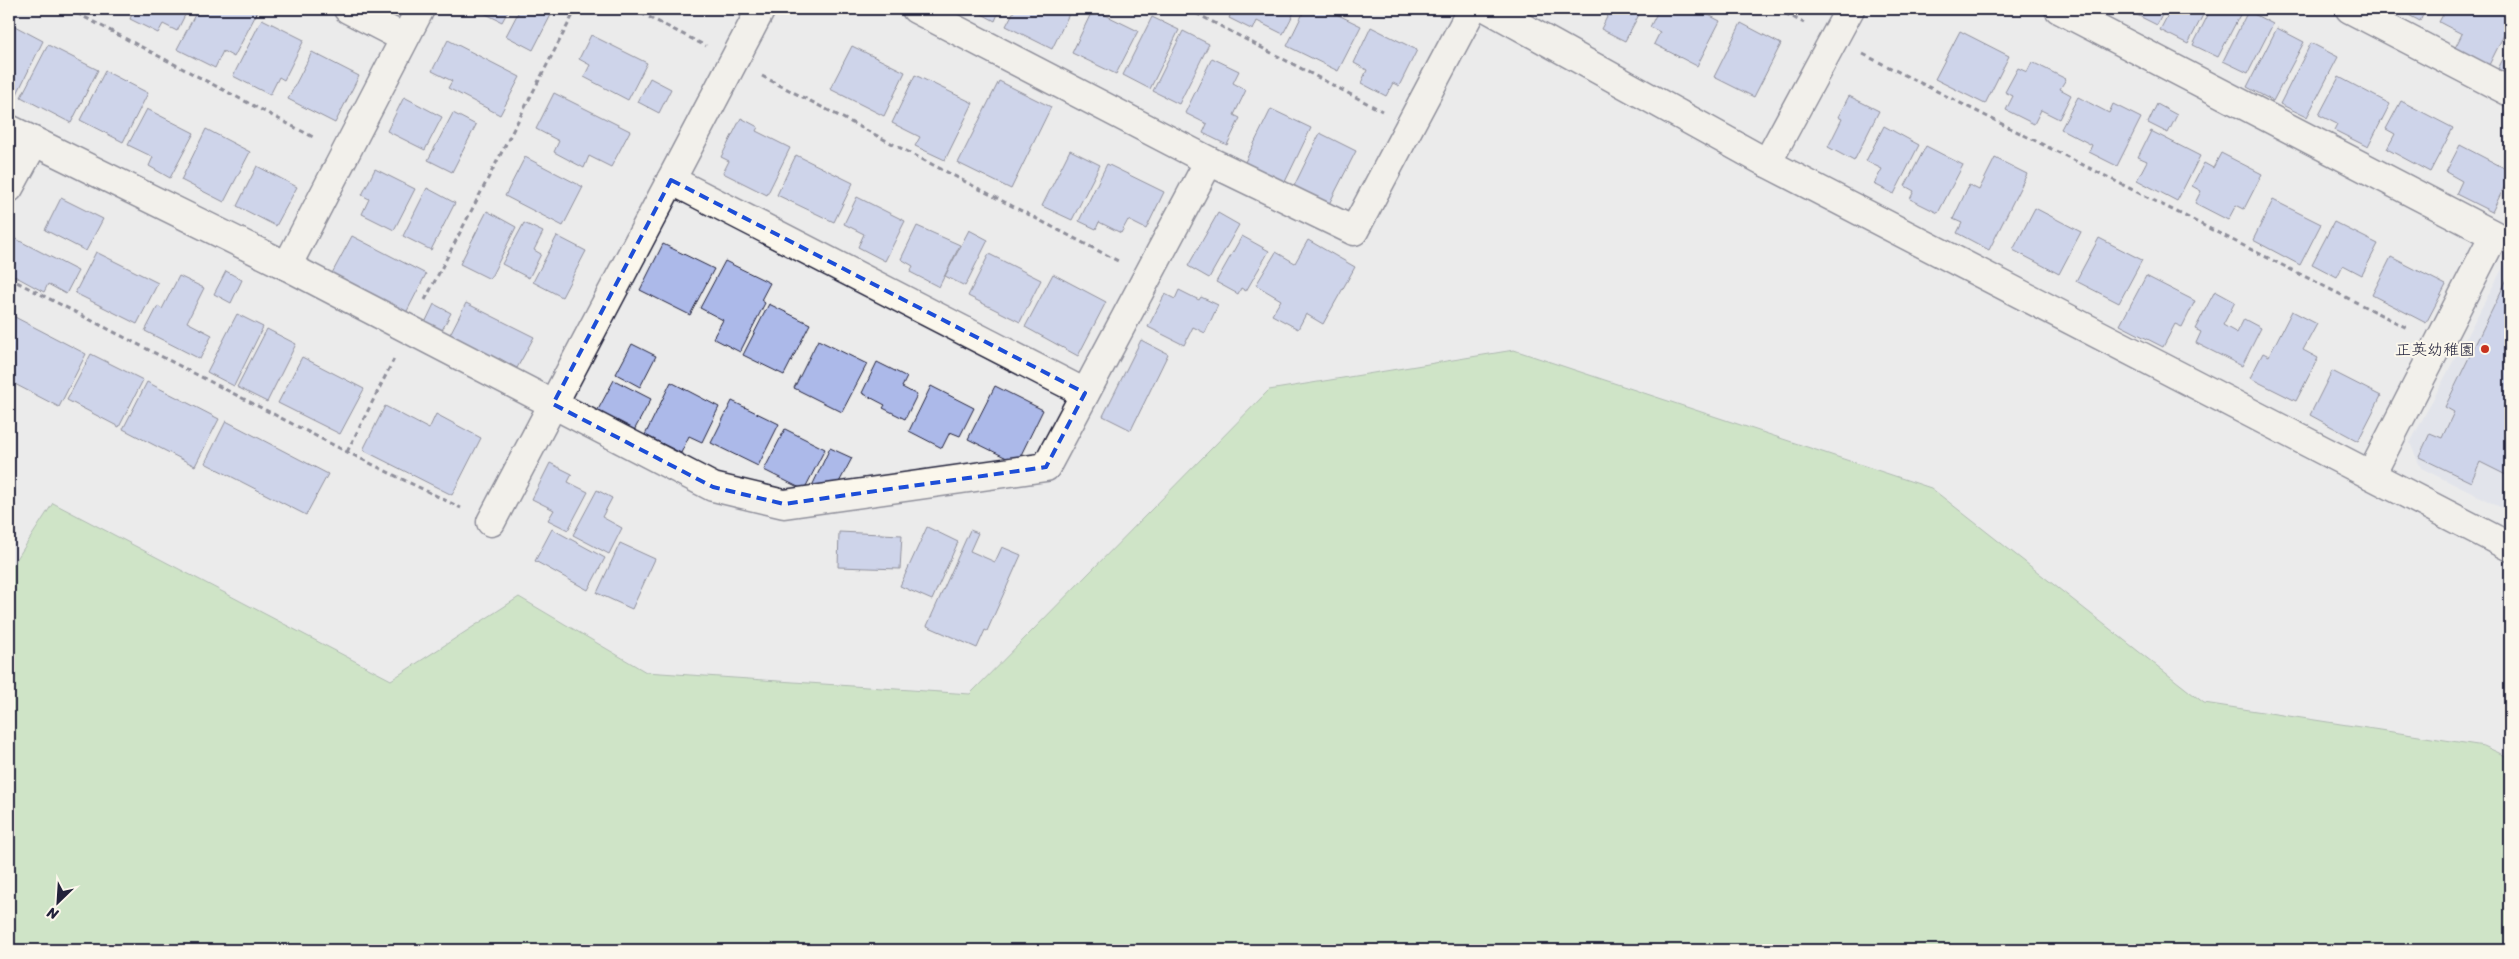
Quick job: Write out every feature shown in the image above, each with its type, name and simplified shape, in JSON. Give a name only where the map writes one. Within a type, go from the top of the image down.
[{"type":"street","points":[[348,9],[404,38]]},
{"type":"street","points":[[287,266],[420,9]]},
{"type":"street","points":[[491,522],[761,9]]},
{"type":"street","points":[[916,9],[1209,161],[1354,231],[1472,9]]},
{"type":"street","points":[[1489,9],[1767,163],[2510,547]]},
{"type":"street","points":[[1767,163],[1850,9]]},
{"type":"street","points":[[2059,9],[2494,235],[2371,475]]},
{"type":"street","points":[[2350,9],[2510,92]]},
{"type":"street","points":[[9,129],[287,266],[713,487],[784,504],[1046,467],[1209,161]]},
{"type":"street","points":[[9,188],[34,142]]},
{"type":"street","points":[[671,180],[1085,393]]},
{"type":"path","points":[[69,9],[344,154]]},
{"type":"path","points":[[347,452],[576,9]]},
{"type":"path","points":[[633,9],[1148,276]]},
{"type":"path","points":[[1188,9],[1409,125]]},
{"type":"path","points":[[1777,9],[2438,344]]},
{"type":"path","points":[[9,278],[347,452],[491,522]]},
{"type":"highlighted area","points":[[671,180],[1085,393],[1046,467],[784,504],[713,487],[553,404]]},
{"type":"shaded area","name":"正英幼稚園","points":[[2510,254],[2510,512],[2421,468],[2410,443]]},
{"type":"green space","points":[[1514,350],[1931,488],[2204,703],[2484,746],[2510,758],[2510,950],[9,950],[9,571],[53,503],[391,680],[519,597],[646,672],[970,694],[1269,390]]},
{"type":"building","points":[[134,9],[188,9],[177,31],[163,24],[158,33],[130,19]]},
{"type":"building","points":[[198,9],[259,9],[234,57],[223,51],[215,68],[177,49]]},
{"type":"building","points":[[481,9],[509,9],[502,22],[480,11]]},
{"type":"building","points":[[520,9],[554,9],[533,50],[506,36]]},
{"type":"building","points":[[980,9],[1000,9],[995,21],[978,12]]},
{"type":"building","points":[[1015,9],[1071,10],[1052,49],[1006,26]]},
{"type":"building","points":[[1093,9],[1138,31],[1116,74],[1072,53]]},
{"type":"building","points":[[1233,9],[1296,9],[1283,34],[1257,21],[1253,30],[1229,18]]},
{"type":"building","points":[[1305,9],[1326,9],[1361,26],[1338,71],[1287,46]]},
{"type":"building","points":[[1552,9],[1569,9],[1566,16]]},
{"type":"building","points":[[1611,9],[1642,9],[1625,41],[1601,29]]},
{"type":"building","points":[[1659,9],[1697,9],[1720,21],[1697,66],[1654,44],[1660,32],[1650,27]]},
{"type":"building","points":[[2130,9],[2165,9],[2157,25],[2129,11]]},
{"type":"building","points":[[2171,9],[2206,9],[2188,44],[2160,30]]},
{"type":"building","points":[[2211,9],[2237,9],[2242,11],[2218,57],[2193,45]]},
{"type":"building","points":[[2397,9],[2426,9],[2420,21]]},
{"type":"building","points":[[2446,9],[2510,9],[2510,23],[2488,67],[2454,50],[2462,34],[2439,22]]},
{"type":"building","points":[[2248,11],[2273,24],[2248,73],[2223,61]]},
{"type":"building","points":[[1152,17],[1179,30],[1150,89],[1123,75]]},
{"type":"building","points":[[262,19],[304,40],[284,80],[279,77],[270,95],[233,76]]},
{"type":"building","points":[[9,23],[43,41],[15,98],[9,95]]},
{"type":"building","points":[[1741,23],[1781,44],[1754,97],[1714,77]]},
{"type":"building","points":[[1371,27],[1417,50],[1399,86],[1393,83],[1386,96],[1361,83],[1367,70],[1354,63]]},
{"type":"building","points":[[2277,28],[2304,42],[2273,101],[2247,87]]},
{"type":"building","points":[[1183,31],[1209,44],[1179,104],[1153,91]]},
{"type":"building","points":[[1960,31],[2009,56],[1985,104],[1935,79]]},
{"type":"building","points":[[591,35],[647,63],[628,100],[584,77],[590,65],[579,59]]},
{"type":"building","points":[[448,40],[520,77],[500,115],[448,88],[452,81],[432,71]]},
{"type":"building","points":[[2311,43],[2338,57],[2307,117],[2280,104]]},
{"type":"building","points":[[48,45],[98,70],[71,123],[21,97]]},
{"type":"building","points":[[2510,45],[2510,75],[2498,69]]},
{"type":"building","points":[[852,46],[905,72],[884,116],[830,89]]},
{"type":"building","points":[[312,52],[359,76],[335,123],[288,99]]},
{"type":"building","points":[[1212,58],[1239,71],[1233,83],[1246,90],[1234,115],[1240,118],[1227,145],[1203,133],[1207,124],[1185,113]]},
{"type":"building","points":[[2032,62],[2066,79],[2060,89],[2071,95],[2059,119],[2041,110],[2034,124],[2006,110],[2013,96],[2005,92],[2018,68],[2027,72]]},
{"type":"building","points":[[105,71],[148,93],[123,142],[80,120]]},
{"type":"building","points":[[915,75],[973,103],[945,160],[915,146],[920,137],[892,123]]},
{"type":"building","points":[[2339,77],[2390,104],[2368,147],[2334,130],[2337,124],[2319,115]]},
{"type":"building","points":[[650,78],[671,89],[659,113],[638,102]]},
{"type":"building","points":[[999,81],[1051,107],[1011,189],[958,163]]},
{"type":"building","points":[[554,93],[630,131],[611,167],[589,156],[584,168],[554,152],[559,141],[536,129]]},
{"type":"building","points":[[1849,96],[1879,111],[1854,161],[1828,147],[1842,119],[1838,117]]},
{"type":"building","points":[[404,97],[442,117],[425,150],[387,131]]},
{"type":"building","points":[[2078,97],[2109,113],[2113,104],[2141,118],[2117,166],[2089,152],[2092,145],[2061,129]]},
{"type":"building","points":[[2401,101],[2453,128],[2430,172],[2387,149],[2395,134],[2386,129]]},
{"type":"building","points":[[2157,104],[2177,115],[2168,133],[2148,123]]},
{"type":"building","points":[[147,109],[194,133],[170,178],[149,166],[153,157],[128,145]]},
{"type":"building","points":[[1271,109],[1311,128],[1284,184],[1244,164]]},
{"type":"building","points":[[453,113],[476,125],[452,172],[428,160]]},
{"type":"building","points":[[741,118],[758,127],[756,131],[790,148],[767,195],[723,173],[729,161],[721,157]]},
{"type":"building","points":[[1884,126],[1919,145],[1894,194],[1874,184],[1882,169],[1866,161]]},
{"type":"building","points":[[206,129],[250,152],[224,202],[181,180]]},
{"type":"building","points":[[2151,131],[2200,156],[2177,201],[2137,180],[2147,161],[2138,157]]},
{"type":"building","points":[[1320,133],[1356,151],[1329,204],[1294,186]]},
{"type":"building","points":[[2460,145],[2510,171],[2510,175],[2492,212],[2456,194],[2462,181],[2446,172]]},
{"type":"building","points":[[1926,146],[1963,165],[1938,213],[1910,199],[1914,191],[1905,186]]},
{"type":"building","points":[[1070,150],[1100,165],[1072,220],[1042,206]]},
{"type":"building","points":[[2221,153],[2262,174],[2244,209],[2236,205],[2228,220],[2195,203],[2201,191],[2192,186],[2204,163],[2213,168]]},
{"type":"building","points":[[796,155],[853,183],[834,222],[777,195]]},
{"type":"building","points":[[525,157],[583,187],[563,226],[505,196]]},
{"type":"building","points":[[1995,158],[2027,174],[1989,250],[1957,233],[1962,223],[1953,219],[1969,185],[1979,190]]},
{"type":"building","points":[[1107,164],[1164,192],[1146,229],[1128,220],[1121,233],[1099,222],[1096,229],[1079,221]]},
{"type":"building","points":[[257,166],[297,187],[276,226],[237,206]]},
{"type":"building","points":[[375,169],[415,189],[394,230],[362,214],[369,199],[362,195]]},
{"type":"building","points":[[427,188],[455,203],[431,250],[403,236]]},
{"type":"building","points":[[857,197],[905,221],[885,261],[858,247],[864,234],[844,224]]},
{"type":"building","points":[[61,198],[103,219],[86,251],[45,230]]},
{"type":"building","points":[[2273,200],[2321,224],[2300,265],[2253,240]]},
{"type":"building","points":[[2035,208],[2081,232],[2059,274],[2013,250]]},
{"type":"building","points":[[487,211],[516,227],[490,279],[460,264]]},
{"type":"building","points":[[1218,213],[1239,225],[1209,278],[1188,266]]},
{"type":"building","points":[[2334,222],[2378,244],[2362,275],[2343,265],[2337,277],[2312,264]]},
{"type":"building","points":[[524,223],[543,232],[534,250],[541,254],[529,278],[502,264]]},
{"type":"building","points":[[917,226],[960,245],[939,287],[910,272],[913,266],[901,259]]},
{"type":"building","points":[[969,230],[988,240],[965,286],[945,276]]},
{"type":"building","points":[[10,236],[78,271],[66,294],[48,284],[44,292],[9,273]]},
{"type":"building","points":[[352,236],[426,274],[405,315],[330,277]]},
{"type":"building","points":[[557,236],[586,251],[562,297],[533,282]]},
{"type":"building","points":[[1242,236],[1269,251],[1246,291],[1241,288],[1238,294],[1216,282]]},
{"type":"building","points":[[2099,238],[2142,260],[2119,303],[2076,281]]},
{"type":"building","points":[[1308,240],[1355,267],[1323,324],[1306,314],[1298,329],[1272,315],[1281,300],[1256,285],[1276,252],[1295,263]]},
{"type":"building","points":[[663,244],[714,269],[690,315],[640,290]]},
{"type":"building","points":[[96,252],[158,283],[137,324],[75,293]]},
{"type":"building","points":[[989,254],[1041,280],[1020,322],[968,296]]},
{"type":"building","points":[[2391,257],[2446,285],[2426,323],[2372,295]]},
{"type":"building","points":[[725,261],[770,283],[761,300],[765,303],[740,352],[713,338],[723,320],[700,308]]},
{"type":"building","points":[[226,271],[242,280],[231,303],[214,294]]},
{"type":"building","name":"正英幼稚園","points":[[2510,273],[2510,477],[2480,462],[2471,482],[2419,457],[2430,433],[2442,438],[2454,412],[2445,407]]},
{"type":"building","points":[[1053,274],[1106,302],[1078,356],[1025,327]]},
{"type":"building","points":[[179,276],[204,288],[187,322],[212,335],[200,359],[145,331],[158,306],[162,309]]},
{"type":"building","points":[[2146,276],[2195,301],[2182,327],[2175,324],[2163,347],[2120,325]]},
{"type":"building","points":[[1179,290],[1199,300],[1201,297],[1218,305],[1205,333],[1193,327],[1184,345],[1148,327],[1165,294],[1175,299]]},
{"type":"building","points":[[2215,291],[2235,302],[2223,325],[2237,333],[2244,319],[2261,328],[2242,366],[2196,343],[2201,332],[2195,329]]},
{"type":"building","points":[[466,303],[534,337],[517,368],[499,358],[493,369],[445,344]]},
{"type":"building","points":[[434,304],[451,313],[438,338],[422,329]]},
{"type":"building","points":[[769,304],[810,324],[784,375],[743,355]]},
{"type":"building","points":[[2292,311],[2317,324],[2303,350],[2318,358],[2296,401],[2250,378],[2263,353],[2269,356]]},
{"type":"building","points":[[9,314],[86,354],[59,407],[9,381]]},
{"type":"building","points":[[237,314],[263,327],[234,386],[207,372]]},
{"type":"building","points":[[267,329],[296,344],[267,402],[237,387]]},
{"type":"building","points":[[818,340],[867,364],[842,412],[794,388]]},
{"type":"building","points":[[1141,340],[1168,354],[1131,430],[1103,416]]},
{"type":"building","points":[[632,344],[656,356],[640,387],[616,374]]},
{"type":"building","points":[[91,354],[143,380],[119,427],[67,400]]},
{"type":"building","points":[[302,357],[364,389],[340,434],[278,403]]},
{"type":"building","points":[[877,362],[907,377],[902,387],[917,395],[905,419],[883,408],[885,405],[862,393]]},
{"type":"building","points":[[2332,371],[2381,396],[2358,441],[2310,415]]},
{"type":"building","points":[[614,380],[651,399],[630,438],[593,419]]},
{"type":"building","points":[[147,382],[219,419],[195,466],[123,429]]},
{"type":"building","points":[[671,382],[719,407],[702,442],[689,436],[681,453],[645,435]]},
{"type":"building","points":[[931,386],[974,408],[960,436],[950,432],[942,448],[909,431]]},
{"type":"building","points":[[995,386],[1043,410],[1017,463],[968,439]]},
{"type":"building","points":[[732,401],[779,424],[758,466],[711,443]]},
{"type":"building","points":[[385,406],[429,429],[436,414],[481,438],[452,495],[363,450]]},
{"type":"building","points":[[226,421],[328,474],[306,515],[205,463]]},
{"type":"building","points":[[785,429],[825,449],[804,490],[764,470]]},
{"type":"building","points":[[830,448],[852,458],[836,488],[824,492],[812,486]]},
{"type":"building","points":[[550,463],[572,474],[568,482],[588,492],[568,530],[548,520],[554,510],[532,499]]},
{"type":"building","points":[[597,490],[612,498],[602,517],[622,528],[609,554],[573,535]]},
{"type":"building","points":[[927,527],[958,542],[932,600],[900,586]]},
{"type":"building","points":[[552,529],[605,558],[588,590],[535,561]]},
{"type":"building","points":[[970,530],[978,533],[970,551],[995,562],[1002,547],[1021,555],[987,631],[985,630],[977,648],[927,626]]},
{"type":"building","points":[[839,532],[902,535],[900,569],[838,567]]},
{"type":"building","points":[[620,543],[655,559],[632,609],[597,593]]},
{"type":"place","name":"正英幼稚園","points":[[2485,349]]}]
